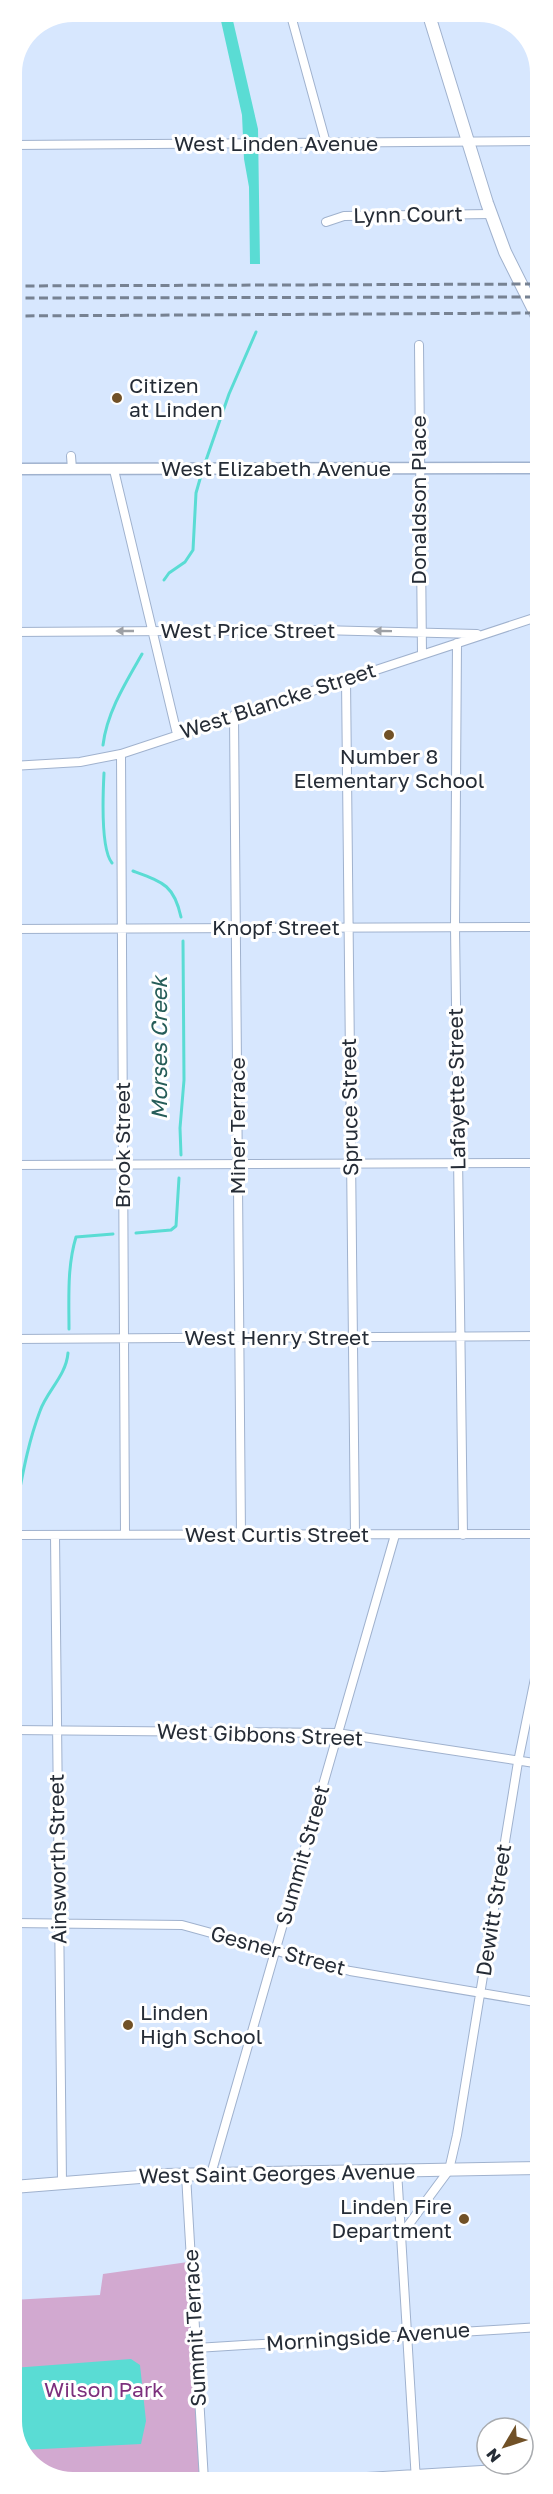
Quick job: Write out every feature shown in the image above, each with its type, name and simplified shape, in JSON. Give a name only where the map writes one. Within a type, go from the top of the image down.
[{"type":"main road","points":[[431,23],[491,214],[505,252],[530,302]]},
{"type":"main road","name":"West Saint Georges Avenue","points":[[22,2186],[212,2174],[530,2168]]},
{"type":"street","points":[[293,23],[326,143]]},
{"type":"street","name":"West Linden Avenue","points":[[22,145],[530,141]]},
{"type":"street","name":"Lynn Court","points":[[326,222],[344,216],[491,214]]},
{"type":"street","name":"Donaldson Place","points":[[419,345],[422,654]]},
{"type":"street","points":[[71,456],[72,469]]},
{"type":"street","name":"West Elizabeth Avenue","points":[[22,469],[530,468]]},
{"type":"street","points":[[114,470],[177,734]]},
{"type":"street","name":"West Blancke Street","points":[[22,765],[80,762],[121,754],[530,619]]},
{"type":"street","name":"West Price Street","points":[[22,632],[421,631],[484,634]]},
{"type":"street","name":"Lafayette Street","points":[[457,643],[455,927],[463,1535]]},
{"type":"street","name":"Spruce Street","points":[[346,679],[355,1535]]},
{"type":"street","name":"Miner Terrace","points":[[234,715],[241,1536]]},
{"type":"street","name":"Brook Street","points":[[121,754],[125,1535]]},
{"type":"street","name":"Knopf Street","points":[[22,929],[530,927]]},
{"type":"street","points":[[22,1165],[530,1163]]},
{"type":"street","name":"West Henry Street","points":[[22,1339],[530,1336]]},
{"type":"street","name":"West Curtis Street","points":[[22,1535],[530,1534]]},
{"type":"street","name":"Ainsworth Street","points":[[55,1535],[62,2184]]},
{"type":"street","name":"Summit Street","points":[[212,2174],[395,1535]]},
{"type":"street","name":"Dewitt Street","points":[[448,2170],[457,2135],[518,1762],[530,1703]]},
{"type":"street","name":"West Gibbons Street","points":[[22,1730],[337,1733],[530,1763]]},
{"type":"street","name":"Gesner Street","points":[[22,1923],[182,1925],[368,1975],[530,2001]]},
{"type":"street","points":[[401,2235],[448,2170]]},
{"type":"street","points":[[397,2171],[416,2472]]},
{"type":"street","name":"Summit Terrace","points":[[186,2175],[203,2471]]},
{"type":"street","name":"Morningside Avenue","points":[[196,2348],[530,2328]]},
{"type":"green space","name":"Wilson Park","points":[[188,2262],[202,2471],[63,2471],[48,2465],[29,2446],[22,2421],[22,2299],[100,2295],[103,2274]]},
{"type":"shaded area","points":[[221,22],[233,22],[258,129],[260,264],[250,264],[249,187],[244,159],[242,115]]},
{"type":"shaded area","points":[[131,2359],[140,2365],[146,2421],[141,2444],[31,2450],[23,2431],[22,2367]]},
{"type":"waterway","name":"Morses Creek","points":[[204,466],[229,394],[256,332]]},
{"type":"waterway","name":"Morses Creek","points":[[164,580],[169,573],[185,562],[193,550],[196,493],[202,472]]},
{"type":"waterway","name":"Morses Creek","points":[[103,745],[113,709],[142,654]]},
{"type":"waterway","name":"Morses Creek","points":[[104,773],[104,833],[108,856],[112,863]]},
{"type":"waterway","name":"Morses Creek","points":[[133,871],[166,886],[175,898],[181,917]]},
{"type":"waterway","name":"Morses Creek","points":[[181,1155],[180,1128],[184,1080],[183,941]]},
{"type":"waterway","name":"Morses Creek","points":[[136,1233],[171,1230],[176,1226],[179,1178]]},
{"type":"waterway","name":"Morses Creek","points":[[69,1329],[70,1271],[76,1237],[113,1234]]},
{"type":"waterway","name":"Morses Creek","points":[[22,1477],[35,1425],[43,1404],[64,1369],[68,1353]]},
{"type":"railway","points":[[22,286],[530,284]]},
{"type":"railway","points":[[22,298],[530,297]]},
{"type":"railway","points":[[22,316],[530,313]]},
{"type":"place","name":"Citizen at Linden","points":[[117,398]]},
{"type":"place","name":"Number 8 Elementary School","points":[[389,735]]},
{"type":"place","name":"Linden High School","points":[[128,2025]]},
{"type":"place","name":"Linden Fire Department","points":[[464,2219]]}]
